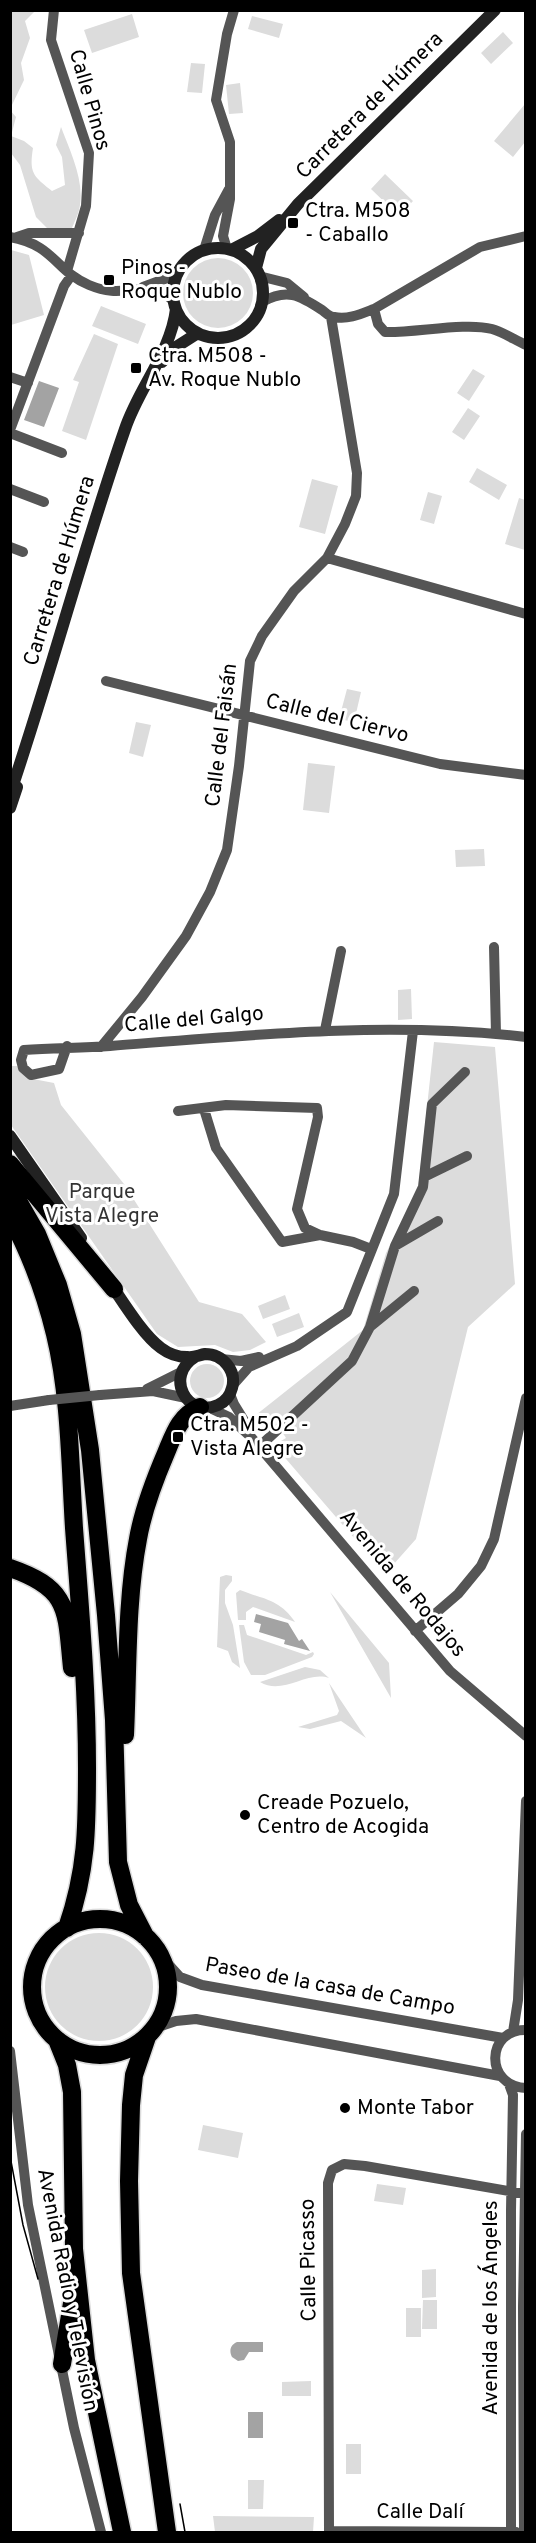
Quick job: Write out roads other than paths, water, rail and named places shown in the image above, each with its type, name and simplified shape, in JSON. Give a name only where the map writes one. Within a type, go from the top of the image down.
[{"type":"highway","points":[[10,1164],[114,1289]]},
{"type":"highway","points":[[10,1187],[37,1234],[58,1285],[72,1334],[81,1382],[106,1615],[114,1720],[121,1879],[129,1905],[145,1936],[161,1956],[166,1969],[168,1996],[166,2007],[151,2033],[134,2075],[129,2181],[131,2273],[167,2532]]},
{"type":"highway","points":[[10,1215],[24,1240],[44,1291],[56,1336],[63,1382],[87,1721],[87,1824],[84,1869],[67,1928]]},
{"type":"highway","points":[[118,1836],[133,1580],[138,1540],[148,1499],[176,1430],[185,1416],[198,1404]]},
{"type":"highway","points":[[10,1568],[49,1586],[65,1610],[87,1824]]},
{"type":"highway","points":[[122,2532],[86,2360],[76,2283],[72,2201],[72,2092],[67,2065],[57,2040],[43,2024],[34,2005],[33,1975],[39,1958],[49,1943],[67,1928],[90,1920],[113,1921],[130,1926],[145,1936]]},
{"type":"highway","points":[[57,2040],[77,2051],[103,2055],[124,2051],[151,2033]]},
{"type":"highway","points":[[62,2364],[76,2283]]},
{"type":"main road","name":"Carretera de Húmera","points":[[298,204],[495,10]]},
{"type":"main road","points":[[229,250],[258,236],[298,204]]},
{"type":"main road","points":[[175,305],[186,324],[198,333],[215,338],[228,337],[241,332],[251,324],[262,302],[263,288],[258,272],[261,249],[298,204]]},
{"type":"main road","points":[[140,396],[171,333],[175,305],[174,286],[185,264],[204,250],[229,250],[242,255],[258,272]]},
{"type":"main road","points":[[140,396],[167,354],[198,333]]},
{"type":"main road","name":"Carretera de Húmera","points":[[10,794],[37,717],[114,460],[129,417],[140,396]]},
{"type":"main road","points":[[10,808],[37,717]]},
{"type":"main road","points":[[10,1136],[114,1289],[157,1345],[173,1354],[195,1357],[208,1354],[221,1359],[232,1372],[232,1389],[220,1404],[198,1404],[181,1388],[181,1372],[186,1364],[195,1357]]},
{"type":"street","name":"Calle Pinos","points":[[10,432],[69,273],[86,206],[89,153],[51,40],[54,10]]},
{"type":"street","points":[[229,250],[223,236],[230,186],[230,142],[216,100],[227,34],[234,10]]},
{"type":"street","points":[[204,250],[215,215],[230,186]]},
{"type":"street","points":[[13,237],[29,233],[79,233]]},
{"type":"street","points":[[258,272],[287,283],[331,317],[351,318],[374,309],[480,247],[525,236]]},
{"type":"street","points":[[13,237],[29,240],[43,248],[69,273],[101,290],[118,293],[153,290],[163,293],[175,305]]},
{"type":"street","points":[[132,292],[178,274]]},
{"type":"street","points":[[262,302],[280,294],[301,298],[311,303]]},
{"type":"street","points":[[374,309],[378,324],[385,332],[407,333],[455,328],[491,328],[525,345]]},
{"type":"street","name":"Calle del Faisán","points":[[101,1047],[142,997],[186,936],[210,892],[227,850],[250,661],[262,636],[294,591],[327,558],[345,524],[356,496],[357,473],[331,317]]},
{"type":"street","points":[[10,377],[28,383]]},
{"type":"street","points":[[10,432],[62,453]]},
{"type":"street","points":[[10,489],[44,502]]},
{"type":"street","points":[[10,548],[23,552]]},
{"type":"street","points":[[327,558],[525,614]]},
{"type":"street","name":"Calle del Ciervo","points":[[106,681],[440,764],[525,775]]},
{"type":"street","points":[[494,947],[496,1034]]},
{"type":"street","points":[[325,1030],[341,951]]},
{"type":"street","name":"Calle del Galgo","points":[[67,1046],[59,1069],[31,1075],[22,1068],[21,1060],[24,1050],[67,1046],[101,1047],[325,1030],[413,1031],[525,1037]]},
{"type":"street","points":[[232,1389],[249,1367],[297,1346],[347,1312],[394,1194],[413,1031]]},
{"type":"street","points":[[260,1446],[352,1361],[370,1327],[395,1246],[423,1187],[432,1104],[465,1072]]},
{"type":"street","points":[[178,1110],[226,1105],[317,1108],[318,1117],[297,1209],[305,1228],[320,1235],[371,1249]]},
{"type":"street","points":[[204,1108],[216,1148],[282,1242],[320,1235]]},
{"type":"street","points":[[426,1176],[467,1156]]},
{"type":"street","points":[[395,1246],[438,1221]]},
{"type":"street","points":[[370,1327],[414,1292]]},
{"type":"street","points":[[221,1359],[241,1361],[297,1346]]},
{"type":"street","name":"Avenida de Rodajos","points":[[143,1391],[181,1372]]},
{"type":"street","name":"Avenida de Rodajos","points":[[232,1389],[238,1412],[260,1446],[416,1631],[450,1671],[525,1736]]},
{"type":"street","name":"Avenida de Rodajos","points":[[10,1406],[143,1391],[164,1392],[228,1417],[260,1446]]},
{"type":"street","points":[[416,1631],[458,1594],[481,1566],[494,1539],[525,1398]]},
{"type":"street","name":"Avenida de Rodajos","points":[[10,1401],[49,1400]]},
{"type":"street","points":[[513,2032],[517,2014],[525,1801]]},
{"type":"street","name":"Paseo de la casa de Campo","points":[[161,1956],[180,1977],[202,1985],[503,2038]]},
{"type":"street","points":[[151,2033],[176,2021],[196,2019],[500,2076]]},
{"type":"street","points":[[525,2030],[513,2032],[503,2038],[495,2056],[495,2066],[500,2076],[509,2084],[525,2088]]},
{"type":"street","name":"Avenida Radio y Televisión","points":[[10,2051],[28,2205],[74,2428],[101,2532]]},
{"type":"street","name":"Avenida de los Ángeles","points":[[509,2084],[513,2095],[511,2532]]},
{"type":"street","name":"Avenida de los Ángeles","points":[[525,2134],[525,2532]]},
{"type":"street","name":"Calle Picasso","points":[[329,2532],[328,2183],[332,2170],[344,2164],[365,2166],[511,2192]]},
{"type":"street","points":[[511,2192],[525,2194]]},
{"type":"street","name":"Calle Dalí","points":[[329,2532],[525,2532]]},
{"type":"tram line","points":[[10,2156],[23,2225],[38,2279]]},
{"type":"tram line","points":[[180,2504],[185,2532]]},
{"type":"place","name":"Ctra. M508 - Caballo","points":[[293,223]]},
{"type":"place","name":"Pinos - Roque Nublo","points":[[109,280]]},
{"type":"place","name":"Ctra. M508 - Av. Roque Nublo","points":[[136,368]]},
{"type":"place","name":"Ctra. M502 - Vista Alegre","points":[[178,1437]]},
{"type":"place","name":"Creade Pozuelo, Centro de Acogida","points":[[245,1815]]},
{"type":"place","name":"Monte Tabor","points":[[345,2108]]},
{"type":"park label","name":"Parque Vista Alegre","points":[[102,1204]]}]
